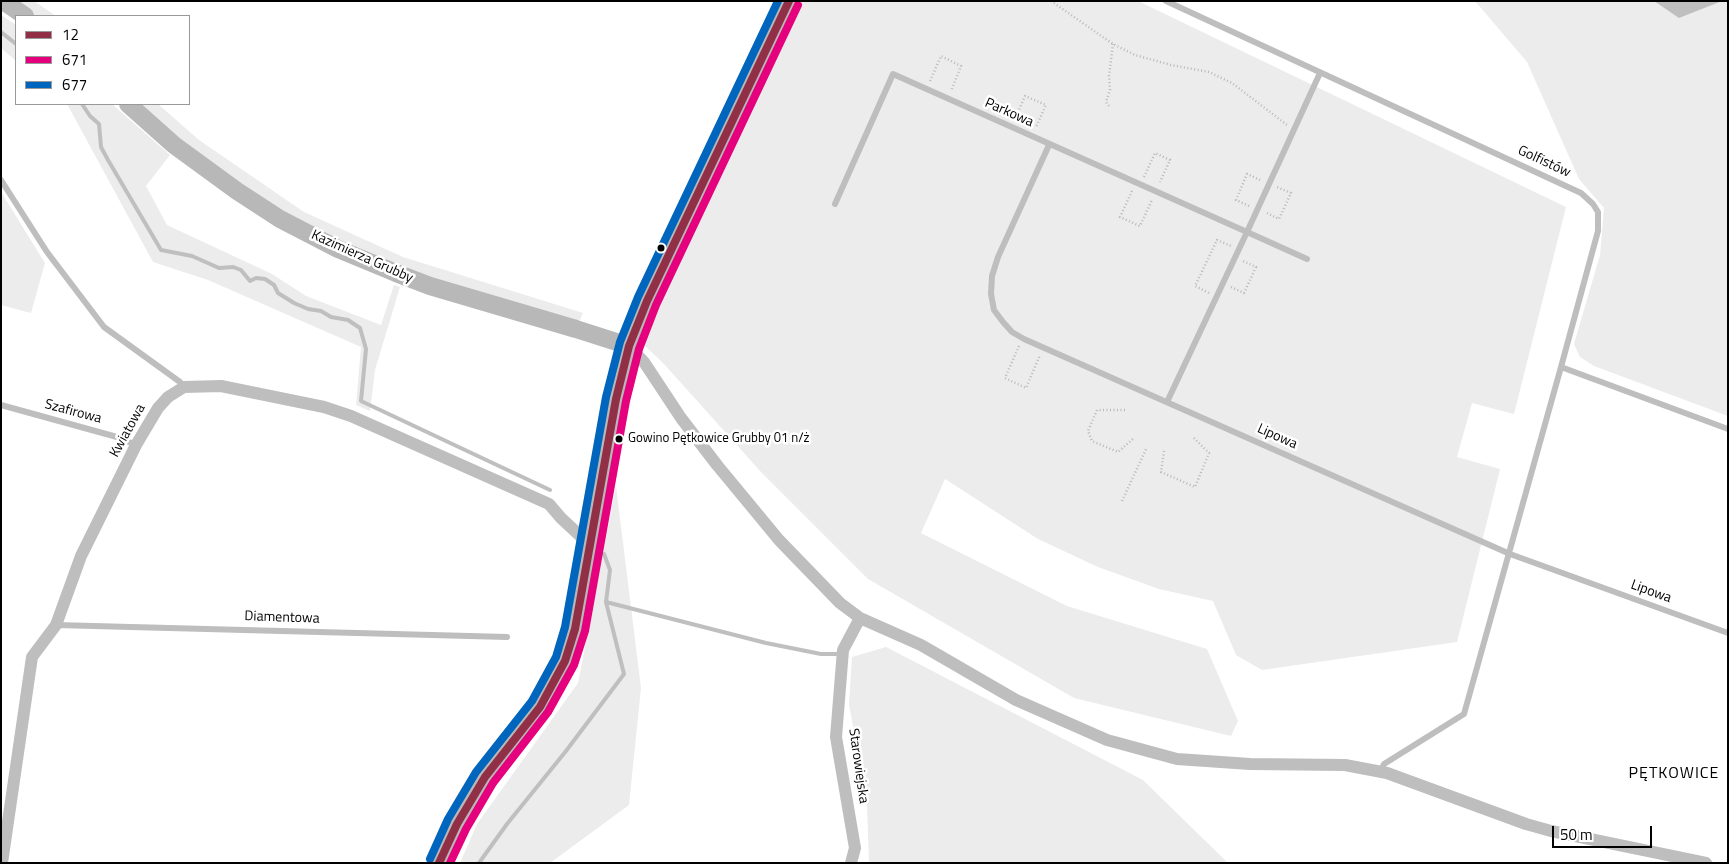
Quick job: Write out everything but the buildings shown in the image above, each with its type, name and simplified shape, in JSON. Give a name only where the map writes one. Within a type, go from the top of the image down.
[{"type":"street","points":[[3,1],[24,15]]},
{"type":"street","points":[[439,863],[456,824],[481,783],[540,707],[565,661],[575,629],[616,399],[629,346],[647,301],[789,1]]},
{"type":"street","name":"Kazimierza Grubby","points":[[129,105],[174,145],[230,186],[280,219],[338,249],[396,274],[430,286],[629,346]]},
{"type":"street","points":[[629,346],[644,362],[681,418],[780,540],[840,603],[860,618],[920,645],[1016,700],[1106,740],[1177,759],[1250,764],[1345,765],[1380,772],[1526,824],[1551,831],[1706,863]]},
{"type":"street","points":[[184,387],[221,386],[324,407],[351,416],[549,504],[590,545]]},
{"type":"street","name":"Kwiatowa","points":[[2,863],[32,657],[56,625],[81,556],[136,445],[158,408],[168,396],[184,387]]},
{"type":"street","name":"Starowiejska","points":[[851,863],[855,848],[836,736],[843,650],[860,618]]},
{"type":"lane","name":"Golfistów","points":[[1166,1],[1581,193],[1593,204],[1598,212],[1598,231],[1510,554],[1464,714],[1384,764],[1380,772]]},
{"type":"lane","points":[[1167,402],[1320,73]]},
{"type":"lane","name":"Parkowa","points":[[835,204],[893,74],[1307,259]]},
{"type":"lane","name":"Lipowa","points":[[1049,144],[998,257],[992,276],[990,294],[994,310],[1007,327],[1023,338],[1510,554],[1728,633]]},
{"type":"lane","points":[[1,180],[47,252],[104,327],[180,382],[184,387]]},
{"type":"lane","points":[[1561,367],[1728,429]]},
{"type":"lane","name":"Szafirowa","points":[[1,405],[117,437],[136,445]]},
{"type":"lane","name":"Diamentowa","points":[[56,625],[507,637]]},
{"type":"path","points":[[1051,1],[1113,44],[1135,55],[1152,61],[1209,72],[1232,83],[1293,130]]},
{"type":"path","points":[[1109,106],[1106,102],[1110,90],[1109,76],[1113,44]]},
{"type":"path","points":[[926,89],[941,56],[962,66],[947,98]]},
{"type":"path","points":[[1011,127],[1025,96],[1046,105],[1032,137]]},
{"type":"path","points":[[1154,153],[1170,160],[1140,226],[1120,217],[1138,184],[1154,153]]},
{"type":"path","points":[[1248,174],[1291,193],[1279,219],[1257,210],[1236,200],[1248,174]]},
{"type":"path","points":[[1217,296],[1195,286],[1217,240],[1239,250]]},
{"type":"path","points":[[1223,283],[1244,293],[1256,267],[1235,257]]},
{"type":"path","points":[[1023,338],[1005,378],[1026,388],[1044,347]]},
{"type":"path","points":[[1125,410],[1097,410],[1088,431],[1092,440],[1118,452],[1134,438]]},
{"type":"path","points":[[1164,451],[1161,472],[1194,486],[1209,453],[1193,437]]},
{"type":"path","points":[[1122,501],[1147,448]]},
{"type":"shaded area","points":[[13,1],[34,1],[55,15],[33,15]]},
{"type":"shaded area","points":[[800,1],[1138,1],[1566,207],[1514,414],[1472,403],[1457,457],[1500,469],[1457,642],[1262,670],[1236,655],[1213,601],[1159,589],[1098,567],[1038,539],[945,479],[921,533],[1067,606],[1207,649],[1238,721],[1231,736],[1074,698],[868,579],[761,472],[664,364],[642,343],[658,300],[705,198]]},
{"type":"shaded area","points":[[1475,1],[1728,1],[1728,416],[1594,366],[1580,357],[1574,344],[1600,255],[1604,208],[1579,179],[1527,62]]},
{"type":"shaded area","points":[[1654,1],[1722,1],[1679,18]]},
{"type":"shaded area","points":[[1,15],[15,24],[15,60],[1,48]]},
{"type":"shaded area","points":[[68,105],[113,105],[170,155],[146,186],[167,225],[272,274],[306,296],[381,325],[394,285],[400,287],[375,370],[370,411],[356,405],[361,347],[208,280],[153,262]]},
{"type":"shaded area","points":[[137,105],[159,105],[199,140],[304,212],[403,257],[583,313],[578,324],[455,288],[328,238],[228,179]]},
{"type":"shaded area","points":[[1,192],[45,263],[31,313],[1,305]]},
{"type":"shaded area","points":[[616,486],[641,688],[629,805],[550,863],[460,863],[477,824],[578,683]]},
{"type":"shaded area","points":[[886,647],[1143,780],[1228,863],[869,863],[867,804],[849,704],[852,657]]},
{"type":"waterway","points":[[1,32],[15,43]]},
{"type":"waterway","points":[[83,105],[90,116],[99,124],[101,147],[161,250],[192,256],[219,268],[233,267],[241,270],[250,281],[256,278],[265,279],[274,285],[278,293],[294,303],[308,309],[321,311],[331,317],[348,320],[360,328],[366,349],[361,401],[550,490]]},
{"type":"waterway","points":[[479,863],[507,824],[566,751],[624,674],[606,602],[610,570],[604,554]]},
{"type":"waterway","points":[[606,602],[766,643],[821,654],[836,654]]},
{"type":"transit line","name":"677","points":[[430,859],[448,819],[476,772],[532,701],[556,657],[565,627],[606,397],[620,342],[638,297],[778,1]]},
{"type":"transit line","name":"12","points":[[439,863],[457,824],[485,777],[540,707],[565,661],[575,629],[616,399],[629,346],[647,301],[789,1]]},
{"type":"transit line","name":"671","points":[[450,863],[466,829],[493,783],[548,712],[574,665],[585,631],[626,401],[639,349],[656,305],[798,5]]},
{"type":"place","name":"Gowino Pętkowice Grubby 01 n/ż","points":[[619,439]]},
{"type":"district","name":"PĘTKOWICE","points":[[1674,774]]}]
